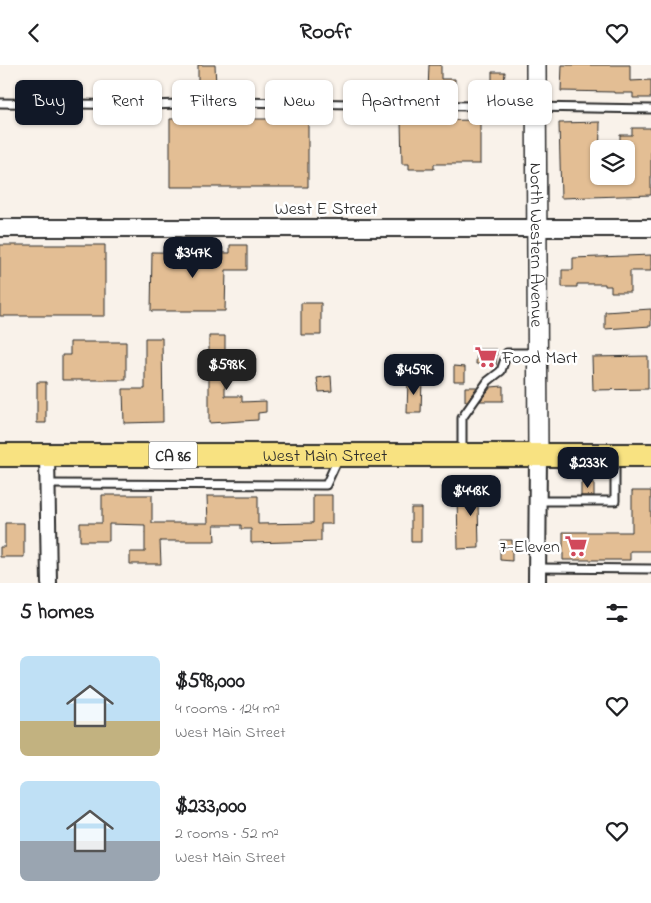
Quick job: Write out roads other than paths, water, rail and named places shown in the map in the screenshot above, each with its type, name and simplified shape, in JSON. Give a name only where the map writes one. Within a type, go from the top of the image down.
[{"type":"highway","name":"West Main Street","points":[[0,455],[651,455]]},
{"type":"main road","name":"North Western Avenue","points":[[536,65],[536,80]]},
{"type":"main road","name":"North Western Avenue","points":[[536,125],[538,455]]},
{"type":"street","name":"West E Street","points":[[0,228],[651,228]]},
{"type":"street","points":[[47,455],[49,583]]},
{"type":"street","points":[[537,575],[538,455]]},
{"type":"lane","points":[[0,103],[153,105],[226,102],[468,107]]},
{"type":"lane","points":[[552,108],[651,109]]},
{"type":"lane","points":[[462,455],[462,419],[488,381],[501,371],[507,353],[538,353]]},
{"type":"lane","points":[[47,484],[326,485],[340,455]]},
{"type":"lane","points":[[538,501],[615,501],[615,455]]},
{"type":"lane","points":[[537,575],[651,569]]},
{"type":"place","name":"Food Mart","points":[[486,357]]},
{"type":"place","name":"7-Eleven","points":[[576,546]]}]
